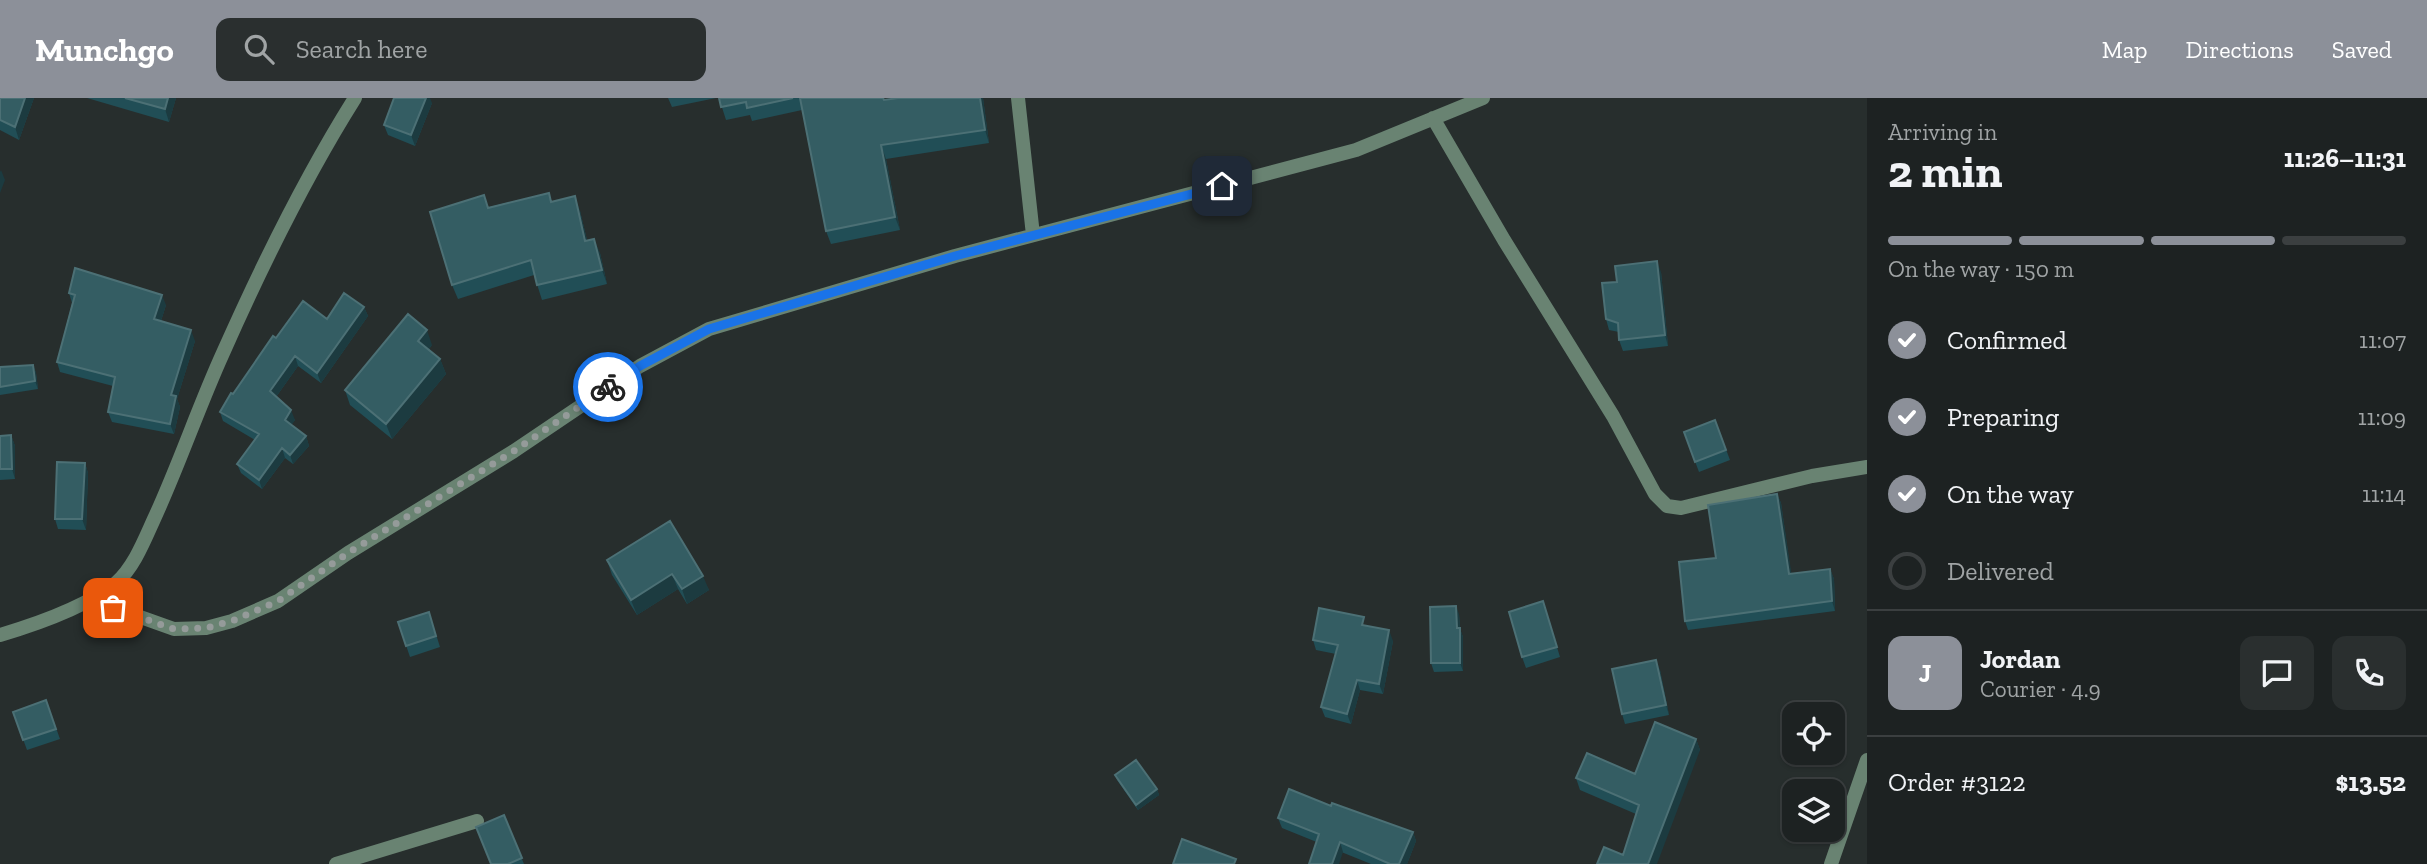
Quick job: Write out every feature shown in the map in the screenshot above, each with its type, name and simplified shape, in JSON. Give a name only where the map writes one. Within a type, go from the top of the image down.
[{"type":"street","points":[[0,635],[90,599],[117,582],[138,553],[222,355],[275,241],[355,98]]},
{"type":"street","points":[[1018,98],[1033,235]]},
{"type":"street","points":[[90,599],[174,629],[206,628],[232,621],[278,601],[348,553],[514,451],[640,366],[709,329],[955,256],[1356,150],[1483,98]]},
{"type":"street","points":[[1433,118],[1504,240],[1613,415],[1654,494],[1667,506],[1681,508],[1812,476],[1867,467]]},
{"type":"street","points":[[1831,864],[1867,760]]},
{"type":"street","points":[[336,864],[477,821]]},
{"type":"building","points":[[0,98],[25,98],[15,127],[0,120]]},
{"type":"building","points":[[125,98],[168,98],[165,109]]},
{"type":"building","points":[[394,98],[426,98],[411,135],[384,125]]},
{"type":"building","points":[[719,98],[793,98],[747,108],[746,102],[721,107]]},
{"type":"building","points":[[800,98],[980,98],[985,130],[881,145],[895,217],[826,231]]},
{"type":"building","points":[[549,193],[551,202],[575,196],[585,241],[594,239],[602,270],[537,285],[531,260],[452,285],[430,212],[484,195],[488,208]]},
{"type":"building","points":[[1657,261],[1665,335],[1619,340],[1618,323],[1606,319],[1602,283],[1617,282],[1615,266]]},
{"type":"building","points":[[75,268],[162,295],[154,319],[191,330],[171,395],[176,396],[170,424],[108,412],[115,377],[57,362],[75,295],[69,293]]},
{"type":"building","points":[[344,293],[364,307],[317,373],[295,356],[270,391],[291,410],[285,420],[306,436],[290,455],[282,448],[259,480],[237,464],[259,434],[220,412],[273,336],[276,338],[303,301],[327,319]]},
{"type":"building","points":[[408,314],[427,330],[418,341],[440,359],[386,424],[345,390]]},
{"type":"building","points":[[33,365],[35,381],[0,387],[0,367]]},
{"type":"building","points":[[1715,420],[1726,450],[1695,462],[1684,432]]},
{"type":"building","points":[[11,435],[12,469],[0,469],[0,436]]},
{"type":"building","points":[[57,462],[85,463],[82,519],[55,519]]},
{"type":"building","points":[[1777,494],[1789,574],[1830,569],[1832,601],[1685,621],[1679,562],[1716,558],[1708,505]]},
{"type":"building","points":[[670,521],[703,576],[682,589],[672,574],[631,600],[607,560]]},
{"type":"building","points":[[1543,601],[1557,647],[1522,657],[1509,612]]},
{"type":"building","points":[[1456,606],[1457,628],[1460,628],[1460,663],[1431,663],[1430,607]]},
{"type":"building","points":[[1319,608],[1364,617],[1362,625],[1389,630],[1379,684],[1357,680],[1347,714],[1321,707],[1338,645],[1313,640]]},
{"type":"building","points":[[429,612],[436,636],[406,646],[398,622]]},
{"type":"building","points":[[1656,660],[1666,705],[1622,714],[1612,669]]},
{"type":"building","points":[[46,700],[56,729],[23,740],[13,712]]},
{"type":"building","points":[[1655,722],[1696,739],[1648,864],[1597,864],[1604,847],[1623,855],[1639,805],[1576,778],[1587,753],[1635,774]]},
{"type":"building","points":[[1136,760],[1157,789],[1136,805],[1115,775]]},
{"type":"building","points":[[1289,789],[1331,806],[1332,803],[1413,832],[1399,864],[1390,864],[1340,842],[1332,864],[1309,864],[1319,834],[1278,818]]},
{"type":"building","points":[[504,815],[522,858],[508,864],[491,864],[476,827]]},
{"type":"building","points":[[1182,839],[1236,859],[1234,864],[1173,864]]},
{"type":"way so far","points":[[113,608],[174,629],[206,628],[232,621],[278,601],[348,553],[514,451],[608,387]]},
{"type":"route","points":[[608,387],[640,366],[709,329],[955,256],[1222,186]]}]
